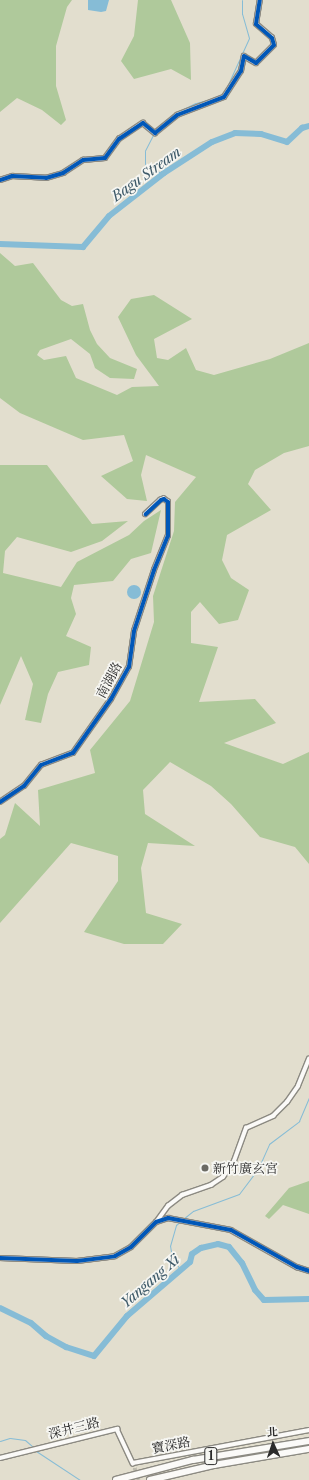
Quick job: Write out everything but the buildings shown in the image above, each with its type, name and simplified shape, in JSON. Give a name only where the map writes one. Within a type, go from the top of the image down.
[{"type":"highway","name":"1","points":[[116,1480],[194,1460],[309,1441]]},
{"type":"highway","name":"1","points":[[150,1480],[214,1465],[309,1449]]},
{"type":"street","points":[[0,180],[12,176],[46,178],[63,173],[83,160],[105,158],[119,139],[143,123],[155,132],[177,115],[224,97],[241,72],[244,56],[256,63],[274,45],[272,38],[256,24],[260,0]]},
{"type":"street","name":"南湖路","points":[[0,802],[24,786],[41,765],[73,753],[111,699],[128,669],[134,631],[154,570],[168,536],[168,502],[164,499],[161,500],[146,514]]},
{"type":"street","points":[[0,1258],[78,1261],[104,1258],[124,1253],[156,1222],[168,1206],[182,1195],[211,1185],[223,1177],[234,1161],[246,1128],[273,1116],[287,1102],[298,1086],[309,1059]]},
{"type":"street","points":[[156,1222],[173,1219],[193,1221],[235,1232],[297,1267],[309,1271]]},
{"type":"street","name":"深井三路","points":[[0,1458],[117,1429],[133,1463]]},
{"type":"street","name":"寶深路","points":[[133,1463],[239,1441],[309,1430]]},
{"type":"green space","points":[[0,0],[72,0],[67,7],[56,46],[56,86],[66,120],[61,125],[42,110],[17,98],[0,112]]},
{"type":"green space","points":[[138,0],[171,0],[190,43],[191,80],[171,69],[134,79],[121,61],[134,36]]},
{"type":"green space","points":[[0,253],[15,266],[33,263],[61,300],[72,306],[83,304],[90,330],[97,344],[110,358],[137,369],[134,379],[110,378],[95,368],[90,354],[71,339],[40,350],[37,355],[44,360],[66,356],[76,378],[117,395],[132,387],[159,386],[136,355],[118,317],[131,299],[154,295],[192,319],[154,339],[157,358],[168,360],[186,348],[196,370],[214,375],[270,359],[309,343],[309,446],[284,453],[255,470],[248,484],[271,510],[227,535],[222,560],[231,578],[249,590],[238,620],[219,624],[200,602],[191,612],[191,643],[218,647],[199,702],[255,699],[276,723],[224,743],[283,764],[309,752],[309,864],[295,847],[260,837],[231,804],[211,786],[170,762],[143,790],[145,814],[195,846],[148,843],[141,868],[146,913],[182,924],[163,944],[124,944],[84,932],[118,881],[118,856],[71,843],[0,923],[0,839],[5,835],[15,803],[40,826],[38,790],[95,773],[90,750],[130,701],[154,622],[153,596],[174,531],[175,502],[196,477],[146,455],[141,475],[147,501],[127,499],[101,476],[133,461],[124,435],[83,440],[20,413],[0,398]]},
{"type":"green space","points":[[0,465],[47,465],[92,524],[128,521],[102,541],[71,552],[17,537],[5,551],[3,573],[61,587],[77,562],[129,535],[144,521],[161,510],[151,553],[131,559],[113,581],[74,585],[71,598],[76,614],[66,636],[91,647],[89,665],[58,672],[48,694],[41,723],[25,720],[33,684],[21,656],[0,705]]},
{"type":"green space","points":[[309,1181],[309,1214],[283,1205],[269,1219],[265,1216],[289,1188]]},
{"type":"water","points":[[88,0],[109,0],[106,11],[101,12],[88,10]]},
{"type":"water","points":[[131,585],[137,585],[141,589],[141,595],[137,599],[131,599],[127,595],[127,589]]},
{"type":"waterway","points":[[156,131],[173,114],[196,103],[218,97],[225,91],[249,38],[242,14],[242,0]]},
{"type":"waterway","name":"Bagu Stream","points":[[0,244],[83,247],[109,216],[164,173],[212,142],[235,133],[261,134],[287,142],[302,128],[309,126]]},
{"type":"waterway","points":[[154,133],[145,151],[146,169],[164,173]]},
{"type":"waterway","points":[[183,1219],[193,1211],[239,1194],[258,1169],[269,1144],[299,1121],[309,1098]]},
{"type":"waterway","points":[[180,1269],[172,1258],[170,1246],[176,1225],[181,1221]]},
{"type":"waterway","name":"Yangang Xi","points":[[0,1308],[31,1323],[46,1336],[66,1347],[94,1356],[127,1316],[190,1262],[192,1254],[201,1248],[218,1244],[229,1247],[242,1263],[255,1290],[264,1300],[309,1299]]},
{"type":"waterway","points":[[0,1441],[10,1438],[25,1440],[32,1446]]},
{"type":"waterway","points":[[36,1451],[80,1480]]},
{"type":"tunnel","points":[[133,1463],[139,1480]]},
{"type":"cycle path","points":[[0,180],[12,176],[46,178],[63,173],[83,160],[105,158],[119,139],[143,123],[155,133],[177,115],[224,97],[241,71],[244,56],[256,63],[274,45],[272,38],[256,24],[260,0]]},
{"type":"cycle path","points":[[0,802],[24,786],[41,765],[73,753],[111,699],[129,667],[134,631],[154,570],[168,536],[168,502],[164,499],[161,500],[146,514]]},
{"type":"cycle path","points":[[0,1258],[77,1261],[115,1256],[131,1247],[156,1222],[168,1218],[231,1230],[297,1267],[309,1271]]},
{"type":"place","name":"新竹廣玄宮","points":[[205,1168]]}]
